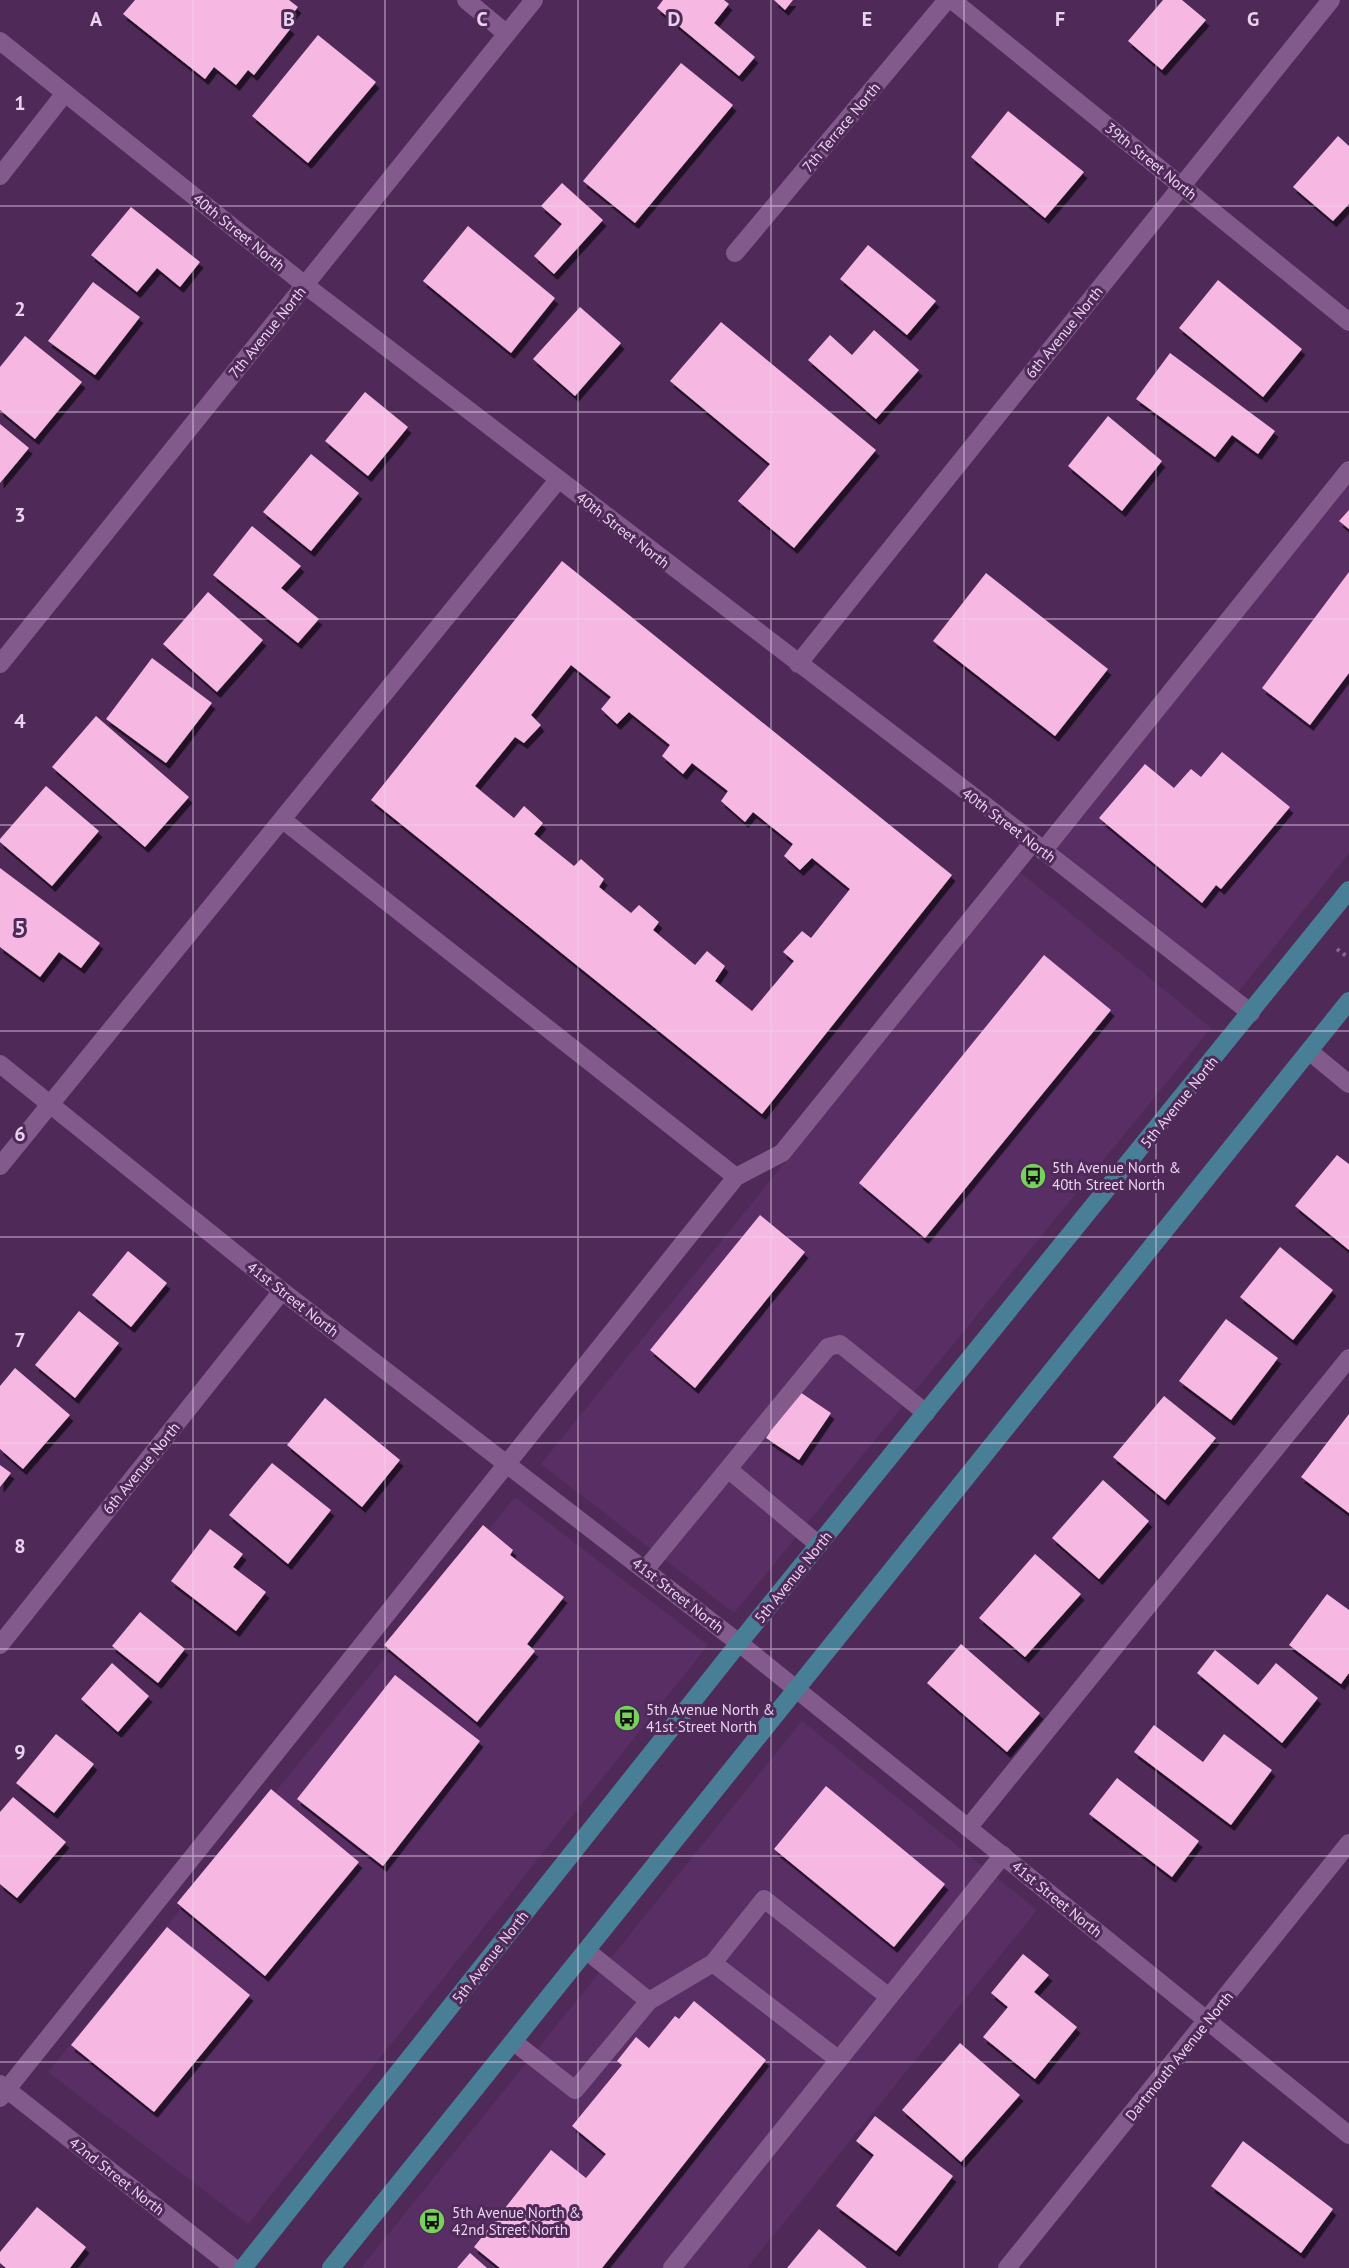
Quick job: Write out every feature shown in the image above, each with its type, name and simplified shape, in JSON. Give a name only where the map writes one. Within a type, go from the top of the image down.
[{"type":"main road","name":"5th Avenue North","points":[[243,2268],[739,1643],[1349,890]]},
{"type":"main road","points":[[331,2268],[1349,1001]]},
{"type":"street","points":[[466,0],[507,34]]},
{"type":"street","name":"7th Avenue North","points":[[0,664],[534,0]]},
{"type":"street","name":"7th Terrace North","points":[[735,253],[946,0]]},
{"type":"street","name":"39th Street North","points":[[952,0],[1349,322]]},
{"type":"street","name":"6th Avenue North","points":[[798,664],[1331,0]]},
{"type":"street","name":"40th Street North","points":[[0,41],[305,285],[1251,1013]]},
{"type":"street","points":[[0,176],[65,93]]},
{"type":"street","points":[[2,2091],[736,1177],[782,1154],[1349,470]]},
{"type":"street","points":[[0,1166],[558,480]]},
{"type":"street","points":[[283,820],[736,1177]]},
{"type":"street","points":[[1309,1051],[1349,1084]]},
{"type":"street","name":"41st Street North","points":[[0,1064],[282,1291],[739,1643],[1349,2135]]},
{"type":"street","name":"6th Avenue North","points":[[0,1645],[282,1291]]},
{"type":"street","points":[[645,1570],[828,1347],[840,1344],[926,1413]]},
{"type":"street","points":[[968,1828],[1349,1358]]},
{"type":"street","points":[[728,1469],[819,1545]]},
{"type":"street","name":"Dartmouth Avenue North","points":[[1007,2268],[1349,1844]]},
{"type":"street","points":[[672,2268],[1003,1856]]},
{"type":"street","points":[[514,2042],[575,2090],[648,2001],[713,1963],[764,1899],[889,1997]]},
{"type":"street","points":[[586,1951],[648,2001]]},
{"type":"street","points":[[713,1963],[839,2060]]},
{"type":"street","name":"42nd Street North","points":[[2,2091],[234,2268]]},
{"type":"path","points":[[1334,946],[1349,958]]},
{"type":"shaded area","points":[[1349,467],[1349,853],[1236,995],[1047,840]]},
{"type":"shaded area","points":[[1020,872],[1211,1028],[734,1613],[541,1464]]},
{"type":"shaded area","points":[[515,1497],[708,1645],[248,2224],[48,2072]]},
{"type":"shaded area","points":[[802,1721],[1037,1910],[747,2268],[361,2268]]},
{"type":"building","points":[[135,0],[289,0],[298,7],[285,23],[291,28],[254,75],[248,70],[236,85],[214,67],[205,79],[123,14]]},
{"type":"building","points":[[663,0],[724,0],[729,4],[714,23],[755,57],[739,76],[657,8]]},
{"type":"building","points":[[774,0],[793,0],[785,10]]},
{"type":"building","points":[[1163,0],[1182,0],[1206,20],[1162,70],[1128,41]]},
{"type":"building","points":[[318,35],[376,82],[308,163],[252,116]]},
{"type":"building","points":[[681,63],[733,105],[635,223],[583,181]]},
{"type":"building","points":[[1008,111],[1084,172],[1045,218],[971,157]]},
{"type":"building","points":[[1338,136],[1349,146],[1349,204],[1333,221],[1293,187]]},
{"type":"building","points":[[562,183],[603,220],[554,274],[534,256],[562,224],[541,206]]},
{"type":"building","points":[[131,207],[200,262],[180,287],[157,268],[137,292],[91,255]]},
{"type":"building","points":[[468,226],[555,298],[511,353],[423,281]]},
{"type":"building","points":[[868,245],[936,301],[907,335],[840,279]]},
{"type":"building","points":[[1218,280],[1302,349],[1263,397],[1179,328]]},
{"type":"building","points":[[93,282],[140,317],[95,375],[48,341]]},
{"type":"building","points":[[580,307],[621,343],[575,396],[533,359]]},
{"type":"building","points":[[721,322],[876,450],[794,548],[738,501],[770,464],[670,381]]},
{"type":"building","points":[[874,330],[919,370],[876,419],[808,360],[830,335],[852,355]]},
{"type":"building","points":[[25,336],[82,382],[35,439],[0,410],[0,367]]},
{"type":"building","points":[[1170,353],[1275,431],[1258,454],[1232,435],[1215,457],[1136,399]]},
{"type":"building","points":[[365,392],[408,427],[368,476],[325,441]]},
{"type":"building","points":[[1108,416],[1162,461],[1122,511],[1068,466]]},
{"type":"building","points":[[0,424],[29,448],[0,483]]},
{"type":"building","points":[[311,454],[359,493],[311,551],[263,512]]},
{"type":"building","points":[[1349,510],[1349,529],[1339,521]]},
{"type":"building","points":[[252,526],[301,566],[281,588],[319,619],[298,643],[213,575]]},
{"type":"building","points":[[562,561],[952,875],[762,1114],[371,800]],"holes":[[[571,665],[611,697],[601,709],[617,724],[629,712],[670,745],[662,756],[683,774],[692,763],[728,791],[721,801],[745,822],[753,812],[793,844],[784,856],[800,870],[812,858],[850,889],[811,938],[802,931],[783,952],[794,961],[752,1011],[715,981],[725,966],[707,951],[695,965],[653,930],[659,922],[639,905],[631,913],[599,887],[604,879],[581,859],[574,866],[534,834],[543,823],[524,806],[514,818],[475,786],[515,737],[524,743],[541,725],[531,715]]]},
{"type":"building","points":[[1349,572],[1349,673],[1310,725],[1262,688]]},
{"type":"building","points":[[986,573],[1108,669],[1055,736],[933,641]]},
{"type":"building","points":[[208,592],[263,640],[217,692],[163,644]]},
{"type":"building","points":[[152,658],[212,703],[166,763],[106,719]]},
{"type":"building","points":[[96,716],[189,797],[145,847],[52,767]]},
{"type":"building","points":[[1222,752],[1290,807],[1221,889],[1216,885],[1202,903],[1099,818],[1145,764],[1174,788],[1191,769],[1201,777]]},
{"type":"building","points":[[46,786],[99,831],[52,886],[0,842],[0,839]]},
{"type":"building","points":[[0,868],[100,943],[81,968],[59,952],[40,977],[0,947]]},
{"type":"building","points":[[1044,955],[1111,1010],[925,1238],[859,1183]]},
{"type":"building","points":[[1337,1155],[1349,1164],[1349,1250],[1295,1206]]},
{"type":"building","points":[[760,1215],[805,1252],[695,1388],[650,1350]]},
{"type":"building","points":[[1280,1247],[1333,1290],[1293,1340],[1240,1297]]},
{"type":"building","points":[[128,1251],[167,1283],[131,1327],[92,1295]]},
{"type":"building","points":[[79,1311],[119,1343],[75,1398],[35,1365]]},
{"type":"building","points":[[1226,1319],[1278,1358],[1231,1420],[1179,1381]]},
{"type":"building","points":[[15,1368],[70,1415],[23,1469],[0,1449],[0,1386]]},
{"type":"building","points":[[797,1390],[831,1413],[799,1460],[766,1438]]},
{"type":"building","points":[[1164,1396],[1216,1438],[1165,1500],[1113,1457]]},
{"type":"building","points":[[325,1398],[400,1460],[362,1507],[287,1445]]},
{"type":"building","points":[[1349,1414],[1349,1513],[1301,1477]]},
{"type":"building","points":[[272,1463],[331,1510],[288,1564],[229,1515]]},
{"type":"building","points":[[0,1465],[11,1473],[0,1487]]},
{"type":"building","points":[[1103,1480],[1149,1521],[1099,1579],[1052,1538]]},
{"type":"building","points":[[483,1525],[513,1550],[510,1555],[564,1597],[527,1644],[535,1651],[477,1722],[384,1645]]},
{"type":"building","points":[[210,1529],[243,1554],[233,1567],[266,1592],[236,1631],[171,1581]]},
{"type":"building","points":[[1035,1554],[1081,1594],[1025,1657],[979,1618]]},
{"type":"building","points":[[1327,1594],[1349,1610],[1349,1673],[1341,1684],[1289,1645]]},
{"type":"building","points":[[140,1612],[185,1649],[158,1683],[112,1646]]},
{"type":"building","points":[[961,1644],[1040,1713],[1007,1752],[927,1683]]},
{"type":"building","points":[[1215,1650],[1258,1685],[1276,1663],[1318,1698],[1282,1743],[1197,1673]]},
{"type":"building","points":[[112,1663],[149,1696],[118,1732],[81,1699]]},
{"type":"building","points":[[395,1675],[480,1741],[383,1866],[297,1799]]},
{"type":"building","points":[[1154,1725],[1203,1762],[1224,1734],[1272,1770],[1231,1825],[1134,1752]]},
{"type":"building","points":[[56,1734],[94,1764],[54,1813],[16,1783]]},
{"type":"building","points":[[1117,1778],[1199,1841],[1172,1877],[1089,1814]]},
{"type":"building","points":[[826,1786],[945,1884],[894,1947],[774,1849]]},
{"type":"building","points":[[271,1789],[359,1862],[265,1976],[177,1903]]},
{"type":"building","points":[[13,1797],[66,1842],[17,1898],[0,1884],[0,1812]]},
{"type":"building","points":[[167,1927],[250,1995],[154,2112],[71,2045]]},
{"type":"building","points":[[1023,1954],[1049,1975],[1034,1992],[1077,2027],[1035,2079],[983,2037],[1008,2007],[991,1993]]},
{"type":"building","points":[[694,2001],[766,2060],[602,2268],[500,2268],[474,2247],[551,2150],[586,2178],[606,2154],[572,2126],[622,2065],[617,2061],[636,2037],[649,2048],[675,2016],[679,2019]]},
{"type":"building","points":[[960,2043],[1020,2095],[961,2162],[902,2110]]},
{"type":"building","points":[[875,2116],[953,2176],[896,2251],[836,2206],[874,2155],[856,2141]]},
{"type":"building","points":[[1243,2141],[1333,2209],[1301,2253],[1211,2186]]},
{"type":"building","points":[[37,2207],[86,2247],[70,2268],[6,2268],[0,2263],[0,2252]]},
{"type":"building","points":[[819,2229],[867,2268],[787,2268]]},
{"type":"building","points":[[470,2253],[487,2268],[457,2268]]},
{"type":"place","name":"5th Avenue North & 40th Street North","points":[[1033,1176]]},
{"type":"place","name":"5th Avenue North & 41st Street North","points":[[627,1718]]},
{"type":"place","name":"5th Avenue North & 42nd Street North","points":[[432,2221]]}]
